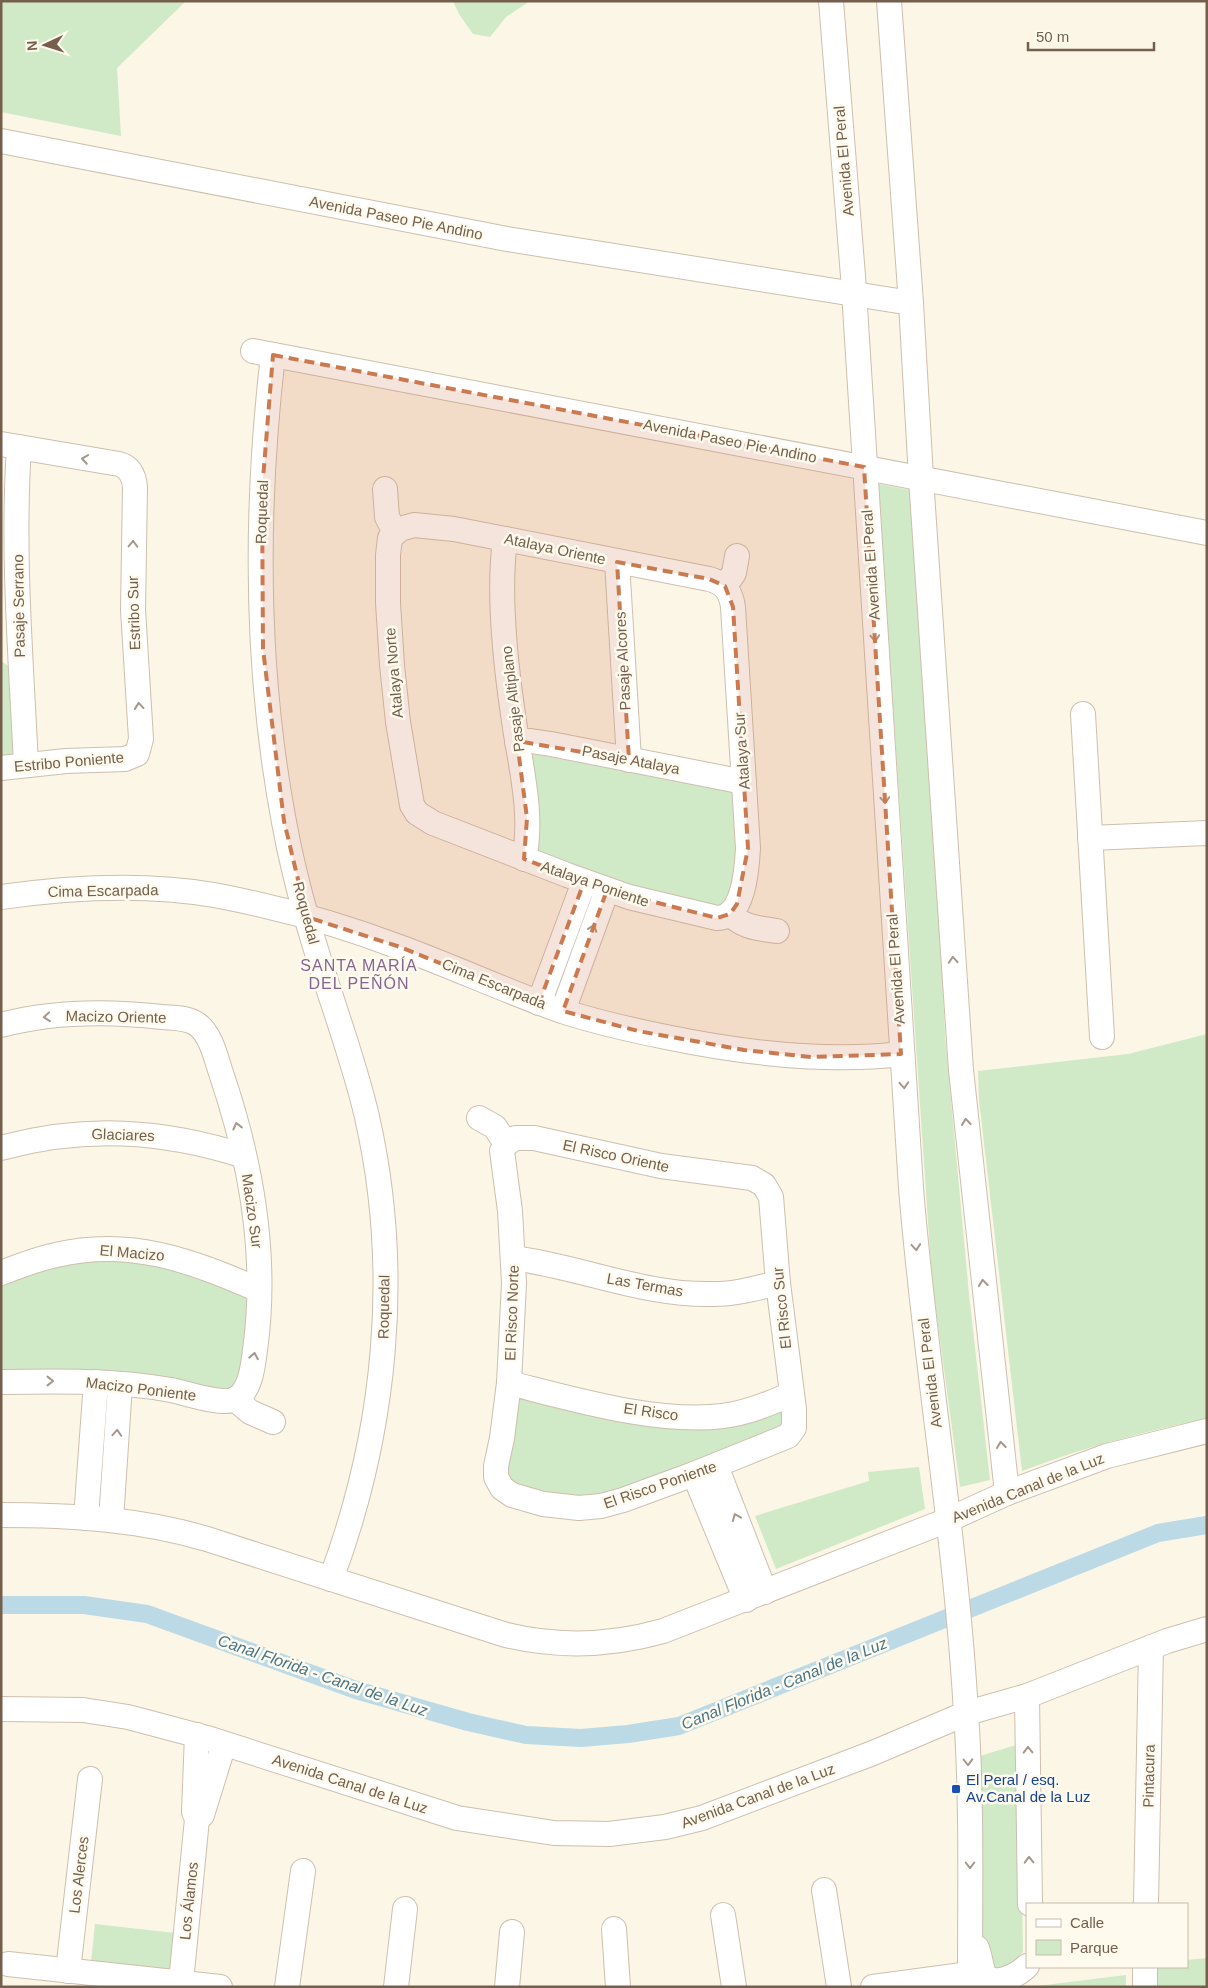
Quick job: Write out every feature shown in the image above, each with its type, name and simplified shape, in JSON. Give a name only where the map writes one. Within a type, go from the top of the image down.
[{"type":"street","name":"Avenida El Peral","points":[[831,1],[854,295],[901,1054],[919,1277],[948,1520],[965,1689],[970,1816],[971,1981]]},
{"type":"street","points":[[889,1],[911,303],[961,1070],[1007,1493]]},
{"type":"street","name":"Avenida Paseo Pie Andino","points":[[1,141],[508,239],[911,303]]},
{"type":"street","name":"Avenida Paseo Pie Andino","points":[[263,353],[1207,533]]},
{"type":"street","name":"Roquedal","points":[[263,353],[260,586],[262,636],[272,750],[284,821],[307,917],[367,1116],[380,1192],[385,1275],[384,1336],[375,1418],[353,1513],[331,1579]]},
{"type":"street","name":"Estribo Sur","points":[[10,446],[120,464],[130,472],[134,487],[133,610],[141,739],[137,754]]},
{"type":"street","name":"Pasaje Serrano","points":[[10,446],[17,498],[10,655],[26,765]]},
{"type":"street","points":[[385,489],[387,517],[395,532]]},
{"type":"street","name":"Atalaya Oriente","points":[[395,532],[404,527],[424,525],[710,578],[725,586]]},
{"type":"street","name":"Atalaya Norte","points":[[395,532],[389,543],[388,555],[391,656],[398,722],[410,797],[417,813]]},
{"type":"street","name":"Pasaje Altiplano","points":[[505,539],[502,560],[504,628],[508,681],[527,818],[527,840],[524,859]]},
{"type":"street","points":[[725,586],[734,573],[737,556]]},
{"type":"street","name":"Pasaje Alcores","points":[[617,562],[629,760]]},
{"type":"street","name":"Atalaya Sur","points":[[725,586],[733,607],[747,860],[740,896],[730,914]]},
{"type":"street","points":[[1083,714],[1102,1037]]},
{"type":"street","name":"Pasaje Atalaya","points":[[517,742],[538,741],[744,782]]},
{"type":"street","name":"Estribo Poniente","points":[[1,768],[66,760],[125,759],[137,754]]},
{"type":"street","name":"Atalaya Poniente","points":[[417,813],[426,820],[524,859],[643,902],[717,918],[730,914]]},
{"type":"street","points":[[1090,838],[1207,833]]},
{"type":"street","points":[[539,1003],[584,882]]},
{"type":"street","name":"Cima Escarpada","points":[[1,897],[65,890],[165,890],[214,895],[345,928],[400,947],[539,1003],[638,1031],[744,1050],[819,1057],[857,1058],[901,1054]]},
{"type":"street","points":[[563,1011],[607,890]]},
{"type":"street","points":[[730,914],[749,927],[777,930]]},
{"type":"street","name":"Macizo Oriente","points":[[1,1025],[46,1016],[103,1013],[184,1019],[199,1026]]},
{"type":"street","name":"Macizo Sur","points":[[199,1026],[209,1040],[236,1120],[257,1235],[259,1290],[257,1338],[251,1372],[246,1387],[235,1399]]},
{"type":"street","points":[[479,1118],[495,1128],[506,1144]]},
{"type":"street","name":"Glaciares","points":[[1,1148],[64,1136],[132,1134],[189,1140],[244,1156]]},
{"type":"street","name":"El Risco Oriente","points":[[506,1144],[515,1138],[534,1138],[676,1168],[752,1178],[764,1185]]},
{"type":"street","name":"El Risco Norte","points":[[498,1483],[496,1466],[502,1438],[509,1383],[513,1309],[513,1258],[510,1212],[502,1155],[503,1147],[506,1144]]},
{"type":"street","name":"El Risco Sur","points":[[764,1185],[771,1198],[778,1283],[794,1422],[792,1432]]},
{"type":"street","name":"El Macizo","points":[[1,1273],[55,1254],[114,1249],[147,1252],[184,1260],[259,1290]]},
{"type":"street","name":"Las Termas","points":[[513,1258],[634,1285],[690,1293],[726,1293],[778,1283]]},
{"type":"street","name":"Macizo Poniente","points":[[1,1382],[96,1382],[168,1390],[221,1401],[235,1399]]},
{"type":"street","points":[[86,1518],[96,1382]]},
{"type":"street","name":"El Risco","points":[[509,1383],[606,1405],[685,1417],[711,1417],[734,1414],[755,1409],[791,1394]]},
{"type":"street","points":[[111,1520],[120,1385]]},
{"type":"street","points":[[235,1399],[250,1412],[273,1422]]},
{"type":"street","name":"Avenida Canal de la Luz","points":[[8,1515],[86,1518],[152,1525],[188,1533],[506,1636],[544,1643],[598,1644],[663,1631],[948,1520],[1007,1493],[1108,1456],[1207,1431]]},
{"type":"street","name":"El Risco Poniente","points":[[498,1483],[505,1490],[525,1499],[554,1506],[579,1508],[617,1502],[716,1466],[780,1440],[792,1432]]},
{"type":"street","points":[[716,1466],[756,1596]]},
{"type":"street","points":[[694,1474],[756,1596]]},
{"type":"street","name":"Avenida Canal de la Luz","points":[[1,1709],[54,1708],[128,1717],[197,1735],[457,1818],[554,1833],[610,1834],[665,1827],[702,1818],[847,1764],[966,1713],[1027,1696],[1151,1648],[1207,1629]]},
{"type":"street","name":"Pintacura","points":[[1146,1903],[1151,1648]]},
{"type":"street","points":[[1027,1696],[1030,1903]]},
{"type":"street","name":"Los Álamos","points":[[181,1982],[197,1819],[194,1812],[197,1735]]},
{"type":"street","name":"Los Álamos","points":[[197,1819],[204,1811],[224,1744]]},
{"type":"street","name":"Los Alerces","points":[[68,1971],[90,1779]]},
{"type":"street","points":[[287,1987],[303,1871]]},
{"type":"street","points":[[824,1890],[839,1987]]},
{"type":"street","points":[[396,1987],[405,1909]]},
{"type":"street","points":[[723,1916],[734,1987]]},
{"type":"street","points":[[614,1929],[618,1987]]},
{"type":"street","points":[[506,1987],[512,1932]]},
{"type":"street","name":"Avenida El Peral","points":[[970,1936],[977,1945],[984,1974],[991,1981],[1000,1983],[1013,1979],[1026,1967]]},
{"type":"street","points":[[8,1964],[220,1987]]},
{"type":"street","points":[[1030,1968],[1030,1987]]},
{"type":"street","points":[[1145,1968],[1145,1987]]},
{"type":"street","points":[[873,1987],[971,1981]]},
{"type":"highlighted area","points":[[273,355],[864,467],[901,1054],[811,1057],[744,1050],[638,1031],[563,1011],[607,890],[717,918],[730,914],[737,904],[748,848],[733,607],[725,586],[709,579],[617,562],[629,760],[517,741],[527,818],[524,859],[584,882],[539,1003],[400,947],[307,917],[284,821],[263,649],[262,492]]},
{"type":"green space","points":[[1,1],[186,1],[117,68],[121,136],[1,112]]},
{"type":"green space","points":[[453,1],[530,1],[506,17],[490,37],[473,34],[459,14]]},
{"type":"green space","points":[[878,484],[911,490],[933,772],[945,1035],[969,1294],[990,1480],[960,1487],[932,1281]]},
{"type":"green space","points":[[1,661],[15,670],[19,754],[1,758]]},
{"type":"green space","points":[[523,751],[625,769],[698,786],[700,780],[735,789],[736,851],[734,881],[725,904],[716,907],[661,896],[593,876],[536,850]]},
{"type":"green space","points":[[1207,1034],[1207,1419],[1113,1441],[1022,1471],[979,1100],[978,1071],[1128,1054]]},
{"type":"green space","points":[[112,1259],[174,1266],[248,1296],[248,1319],[244,1356],[237,1379],[232,1388],[226,1390],[1,1372],[1,1283],[52,1265]]},
{"type":"green space","points":[[518,1393],[546,1401],[782,1408],[782,1426],[636,1485],[601,1496],[560,1497],[516,1485],[509,1478],[507,1469]]},
{"type":"green space","points":[[919,1467],[925,1509],[776,1569],[755,1516],[869,1481],[868,1472]]},
{"type":"green space","points":[[1020,1744],[1023,1952],[1006,1967],[997,1968],[992,1967],[981,1939],[973,1758]]},
{"type":"green space","points":[[95,1924],[175,1933],[170,1972],[91,1962]]},
{"type":"green space","points":[[1207,1958],[1207,1987],[1152,1987],[1152,1968],[1188,1968],[1188,1960]]},
{"type":"green space","points":[[1126,1975],[1126,1987],[1037,1987],[1037,1986]]},
{"type":"waterway","name":"Canal Florida - Canal de la Luz","points":[[1,1605],[84,1605],[147,1614],[356,1690],[468,1722],[526,1735],[581,1738],[628,1734],[679,1726],[1158,1533],[1207,1525]]},
{"type":"place","name":"El Peral / esq. Av.Canal de la Luz","points":[[956,1789]]},
{"type":"district","name":"SANTA MARÍA DEL PEÑÓN","points":[[359,974]]}]
